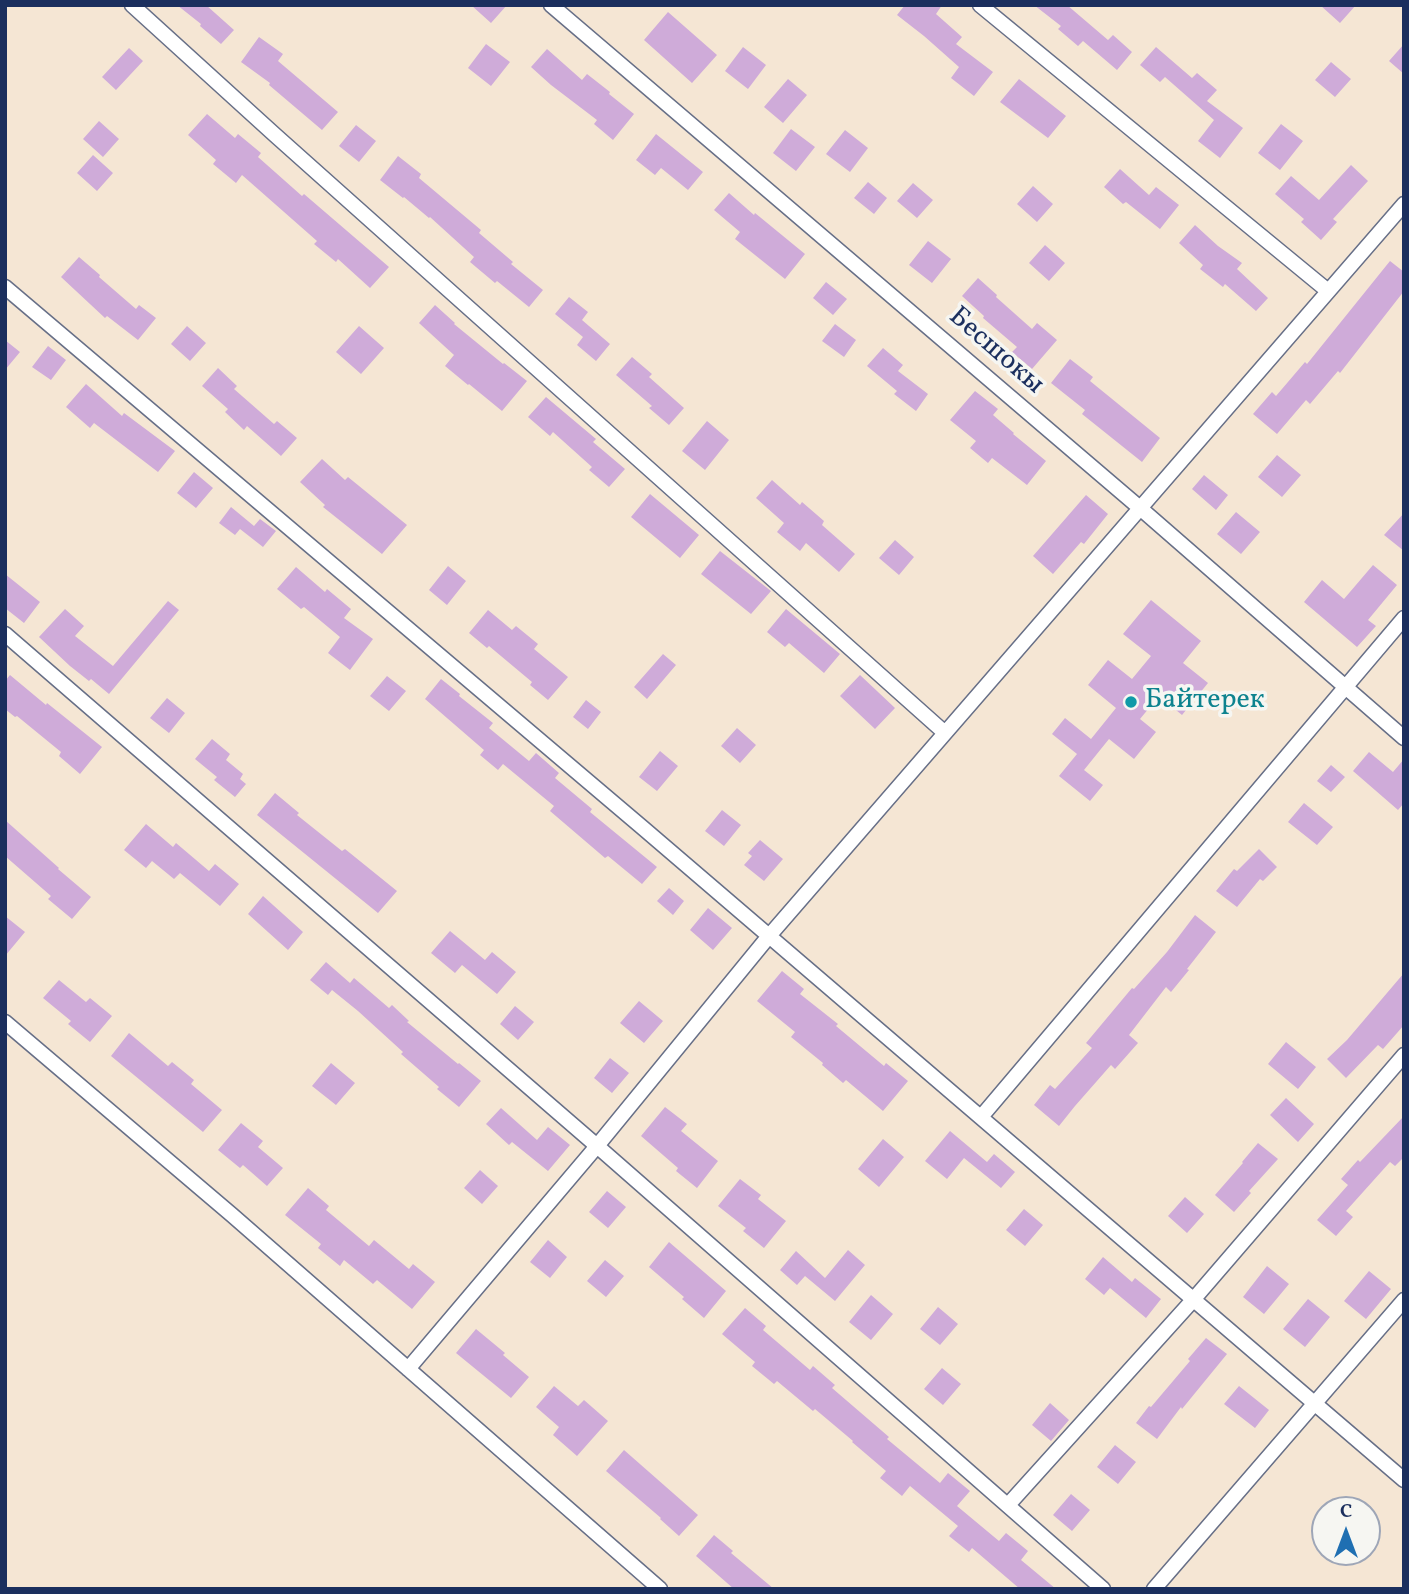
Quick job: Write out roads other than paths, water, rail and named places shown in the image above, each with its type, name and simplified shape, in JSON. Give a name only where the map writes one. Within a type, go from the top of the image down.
[{"type":"street","points":[[132,5],[945,733]]},
{"type":"street","name":"Бесшокы","points":[[551,5],[1140,508],[1404,738]]},
{"type":"street","points":[[980,5],[1328,291]]},
{"type":"street","points":[[408,1369],[597,1146],[769,936],[1404,204]]},
{"type":"street","points":[[5,287],[1404,1480]]},
{"type":"street","points":[[981,1117],[1404,618]]},
{"type":"street","points":[[5,634],[597,1146],[1103,1589]]},
{"type":"street","points":[[5,1023],[232,1215],[660,1589]]},
{"type":"street","points":[[1008,1505],[1194,1300],[1404,1055]]},
{"type":"street","points":[[1154,1589],[1404,1300]]},
{"type":"place","name":"Байтерек","points":[[1131,702]]}]
